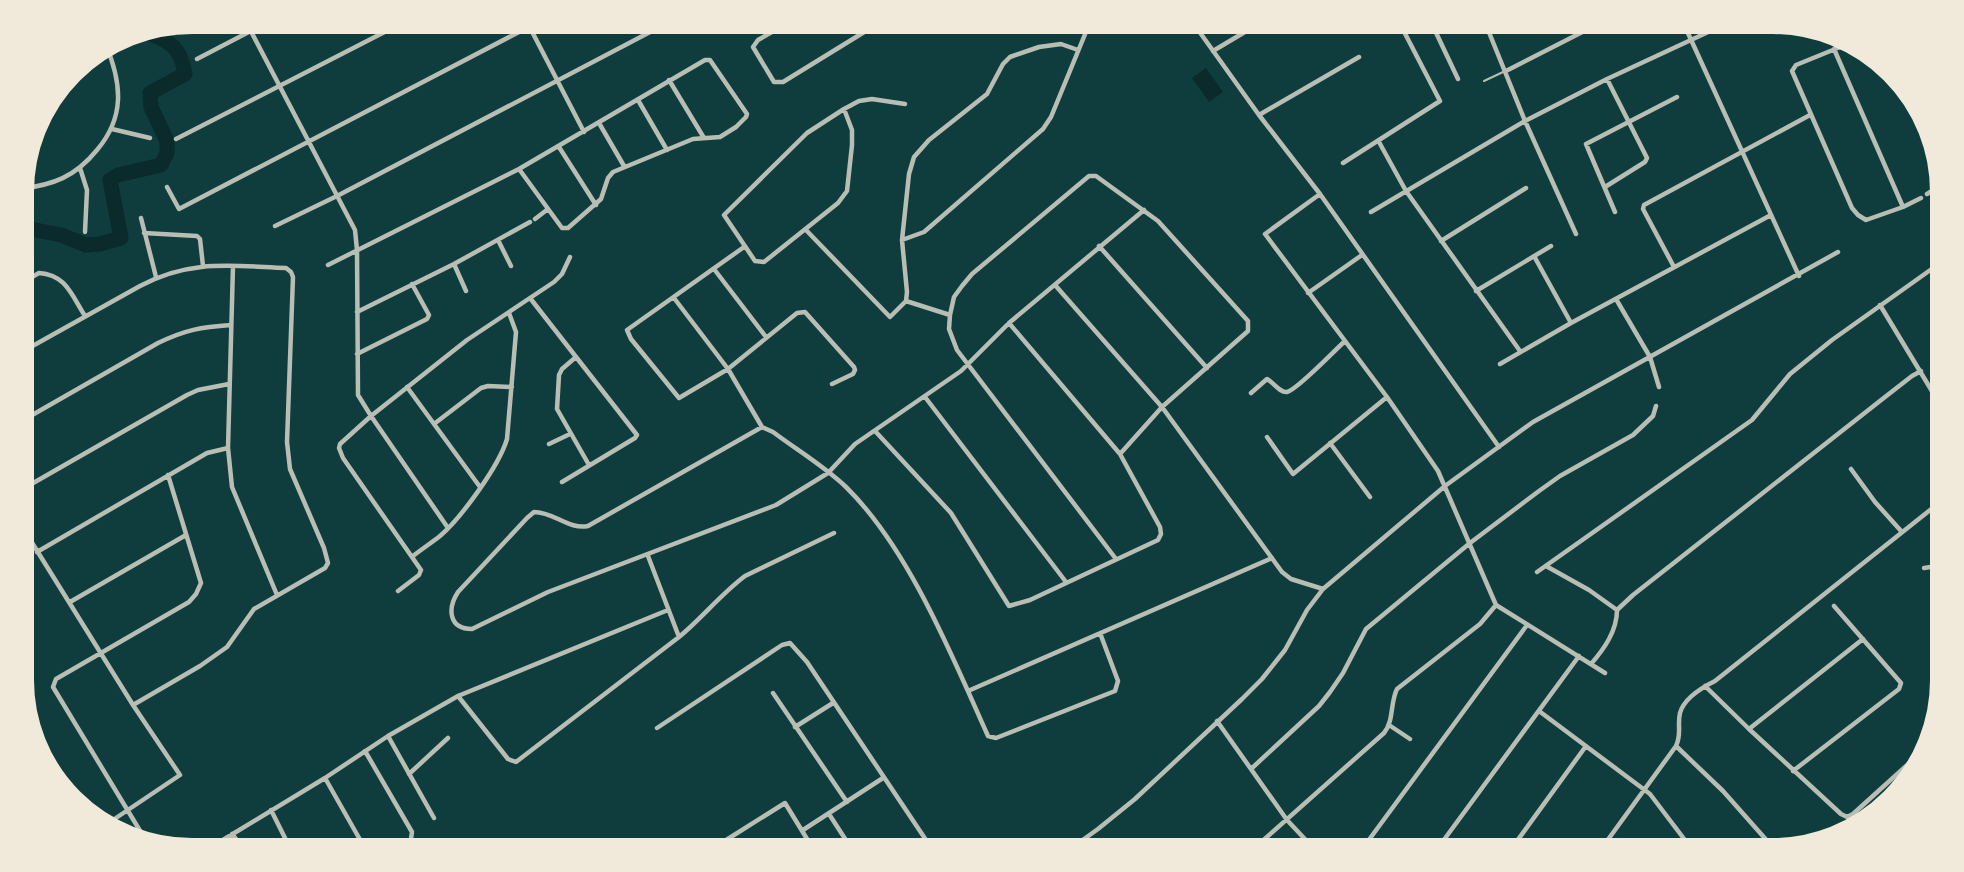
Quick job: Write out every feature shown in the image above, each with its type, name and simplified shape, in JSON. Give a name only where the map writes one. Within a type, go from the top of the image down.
[{"type":"street","points":[[176,139],[388,30]]},
{"type":"street","points":[[167,187],[179,209],[521,30]]},
{"type":"street","points":[[531,30],[584,132]]},
{"type":"street","points":[[274,226],[337,196],[654,30]]},
{"type":"street","points":[[776,30],[758,40],[753,47],[774,82],[783,82],[868,30]]},
{"type":"street","points":[[902,240],[924,232],[1043,129],[1051,117],[1087,30]]},
{"type":"street","points":[[1198,30],[1259,115],[1320,194],[1499,447]]},
{"type":"street","points":[[1213,51],[1248,30]]},
{"type":"street","points":[[1343,163],[1440,101],[1404,30]]},
{"type":"street","points":[[1435,30],[1458,79]]},
{"type":"street","points":[[1489,30],[1525,121],[1576,234]]},
{"type":"street","points":[[1506,71],[1586,30]]},
{"type":"street","points":[[1686,30],[1798,276]]},
{"type":"street","points":[[1371,212],[1525,121],[1607,79],[1714,30]]},
{"type":"street","points":[[197,59],[251,31],[354,230],[357,250],[358,394],[448,528]]},
{"type":"street","points":[[806,230],[890,317],[906,301],[902,240],[910,165],[914,157],[929,140],[987,94],[1003,64],[1010,57],[1039,47],[1061,44],[1078,50]]},
{"type":"street","points":[[1842,46],[1796,65],[1792,71],[1852,208],[1866,220],[1921,198]]},
{"type":"street","points":[[1834,49],[1903,207]]},
{"type":"street","points":[[30,188],[41,187],[70,176],[104,142],[112,129],[118,109],[119,92],[109,53]]},
{"type":"street","points":[[1259,115],[1359,57]]},
{"type":"street","points":[[328,265],[519,169],[705,60],[710,60],[747,114],[747,117],[736,127],[720,137],[693,139],[613,172],[596,205],[565,228],[519,169]]},
{"type":"street","points":[[1605,187],[1647,160],[1607,79]]},
{"type":"street","points":[[669,80],[704,138]]},
{"type":"street","points":[[1616,212],[1586,144],[1677,97]]},
{"type":"street","points":[[638,99],[667,150]]},
{"type":"street","points":[[844,109],[852,130],[847,191],[838,203],[764,262],[755,261],[744,248],[724,215],[807,133],[844,109],[859,101],[872,99],[905,104]]},
{"type":"street","points":[[1674,267],[1643,209],[1644,205],[1810,116]]},
{"type":"street","points":[[600,123],[624,166]]},
{"type":"street","points":[[112,129],[150,138]]},
{"type":"street","points":[[1379,142],[1406,191],[1520,351]]},
{"type":"street","points":[[559,147],[596,205]]},
{"type":"street","points":[[80,168],[87,190],[85,232]]},
{"type":"street","points":[[1116,559],[957,350],[949,329],[954,297],[972,274],[1089,176],[1096,176],[1158,221],[1248,321],[1248,331],[1162,406],[1120,454]]},
{"type":"street","points":[[1441,241],[1526,188]]},
{"type":"street","points":[[1927,194],[1934,190]]},
{"type":"street","points":[[1320,194],[1265,234],[1387,397],[1438,471],[1496,605],[1605,673]]},
{"type":"street","points":[[357,312],[454,264],[532,221],[548,208]]},
{"type":"street","points":[[762,427],[588,526],[574,526],[534,512],[458,592],[451,602],[450,609],[455,624],[461,628],[472,629],[548,592],[776,505],[828,473],[847,451],[969,364],[1009,323],[1144,210]]},
{"type":"street","points":[[1500,364],[1771,215]]},
{"type":"street","points":[[141,218],[156,277]]},
{"type":"street","points":[[144,232],[197,236],[200,240],[203,266]]},
{"type":"street","points":[[498,240],[511,266]]},
{"type":"street","points":[[1100,246],[1207,368]]},
{"type":"street","points":[[1476,291],[1551,246]]},
{"type":"street","points":[[744,248],[627,330],[631,339],[679,398],[728,369],[797,313],[805,312],[854,367],[853,374],[832,384]]},
{"type":"street","points":[[1080,842],[1135,799],[1262,680],[1285,650],[1307,610],[1323,589],[1445,486],[1533,422],[1838,252]]},
{"type":"street","points":[[1308,293],[1362,255]]},
{"type":"street","points":[[1534,256],[1571,323]]},
{"type":"street","points":[[398,591],[422,570],[343,458],[339,448],[340,444],[371,416],[467,340],[554,282],[562,274],[570,257]]},
{"type":"street","points":[[454,264],[466,291]]},
{"type":"street","points":[[30,347],[156,277],[178,270],[203,266],[286,268],[293,277],[288,455],[290,469],[324,548],[328,563],[325,568],[254,609],[227,647],[200,666],[133,705]]},
{"type":"street","points":[[233,266],[228,448],[232,487],[277,595]]},
{"type":"street","points":[[1537,572],[1752,420],[1790,374],[1832,340],[1934,267]]},
{"type":"street","points":[[714,269],[766,336]]},
{"type":"street","points":[[30,278],[39,273],[58,277],[84,316]]},
{"type":"street","points":[[357,354],[427,319],[429,315],[412,284]]},
{"type":"street","points":[[1055,285],[1162,406],[1282,572],[1291,579],[1323,589]]},
{"type":"street","points":[[530,298],[637,435],[562,482]]},
{"type":"street","points":[[674,298],[728,369],[762,427],[773,432],[846,488],[878,524],[920,591],[988,736],[992,738],[1115,691],[1118,681],[1100,633]]},
{"type":"street","points":[[1616,299],[1650,357],[1657,374],[1659,387]]},
{"type":"street","points":[[906,301],[950,315]]},
{"type":"street","points":[[1880,305],[1934,394]]},
{"type":"street","points":[[413,556],[448,528],[501,458],[507,439],[516,332],[509,313]]},
{"type":"street","points":[[875,431],[951,513],[1006,604],[1013,606],[1022,603],[1158,540],[1161,534],[1160,527],[1120,454],[1009,323]]},
{"type":"street","points":[[30,416],[180,332],[195,328],[231,325]]},
{"type":"street","points":[[1251,393],[1267,380],[1283,392],[1287,392],[1297,386],[1344,342]]},
{"type":"street","points":[[576,357],[562,369],[559,375],[557,404],[559,414],[589,465]]},
{"type":"street","points":[[1591,664],[1607,645],[1617,610],[1885,397],[1921,371]]},
{"type":"street","points":[[30,485],[187,395],[198,390],[229,384]]},
{"type":"street","points":[[407,387],[480,487]]},
{"type":"street","points":[[434,424],[481,388],[512,387]]},
{"type":"street","points":[[925,397],[1066,582]]},
{"type":"street","points":[[1268,437],[1293,474],[1387,397]]},
{"type":"street","points":[[1251,769],[1330,692],[1343,673],[1366,629],[1470,543],[1560,476],[1632,435],[1653,416],[1656,406]]},
{"type":"street","points":[[549,444],[570,434]]},
{"type":"street","points":[[1330,443],[1370,497]]},
{"type":"street","points":[[37,552],[207,453],[228,448]]},
{"type":"street","points":[[1851,469],[1875,502],[1902,532]]},
{"type":"street","points":[[141,833],[53,687],[56,679],[189,602],[196,594],[201,583],[168,475]]},
{"type":"street","points":[[1606,842],[1676,746],[1680,738],[1681,710],[1692,697],[1934,507]]},
{"type":"street","points":[[458,696],[508,759],[516,762],[679,637],[745,576],[834,533]]},
{"type":"street","points":[[70,602],[186,535]]},
{"type":"street","points":[[30,540],[133,705],[180,775],[113,821]]},
{"type":"street","points":[[648,555],[679,637]]},
{"type":"street","points":[[968,691],[1272,558]]},
{"type":"street","points":[[1546,566],[1589,590],[1617,610]]},
{"type":"street","points":[[1924,568],[1934,566]]},
{"type":"street","points":[[1262,842],[1384,733],[1389,725],[1393,698],[1397,689],[1479,624],[1496,605]]},
{"type":"street","points":[[1793,771],[1901,683],[1834,606]]},
{"type":"street","points":[[219,842],[325,778],[388,736],[458,696],[668,610]]},
{"type":"street","points":[[1367,842],[1527,625]]},
{"type":"street","points":[[1749,729],[1863,639]]},
{"type":"street","points":[[657,728],[782,645],[790,643],[807,662],[927,842]]},
{"type":"street","points":[[1442,842],[1579,656]]},
{"type":"street","points":[[1705,686],[1793,771],[1847,817],[1912,760]]},
{"type":"street","points":[[773,693],[847,802]]},
{"type":"street","points":[[795,727],[833,703]]},
{"type":"street","points":[[1539,711],[1644,789],[1654,798],[1686,842]]},
{"type":"street","points":[[1218,721],[1287,820],[1308,842]]},
{"type":"street","points":[[1389,725],[1410,739]]},
{"type":"street","points":[[388,736],[434,818]]},
{"type":"street","points":[[409,774],[448,738]]},
{"type":"street","points":[[1516,842],[1586,746]]},
{"type":"street","points":[[1676,746],[1723,791],[1768,842]]},
{"type":"street","points":[[365,751],[412,832],[410,842]]},
{"type":"street","points":[[325,778],[361,842]]},
{"type":"street","points":[[803,830],[883,778]]},
{"type":"street","points":[[723,842],[782,803],[787,804],[810,842]]},
{"type":"street","points":[[272,810],[287,842]]},
{"type":"street","points":[[829,814],[846,842]]},
{"type":"street","points":[[232,834],[238,842]]},
{"type":"lane","points":[[1484,81],[1506,71]]},
{"type":"water","points":[[1206,68],[1223,92],[1209,102],[1192,78]]},
{"type":"waterway","points":[[30,229],[61,235],[86,245],[121,238],[110,180],[118,175],[161,165],[167,153],[167,141],[151,107],[150,93],[185,74],[176,50],[166,41],[153,35]]}]
